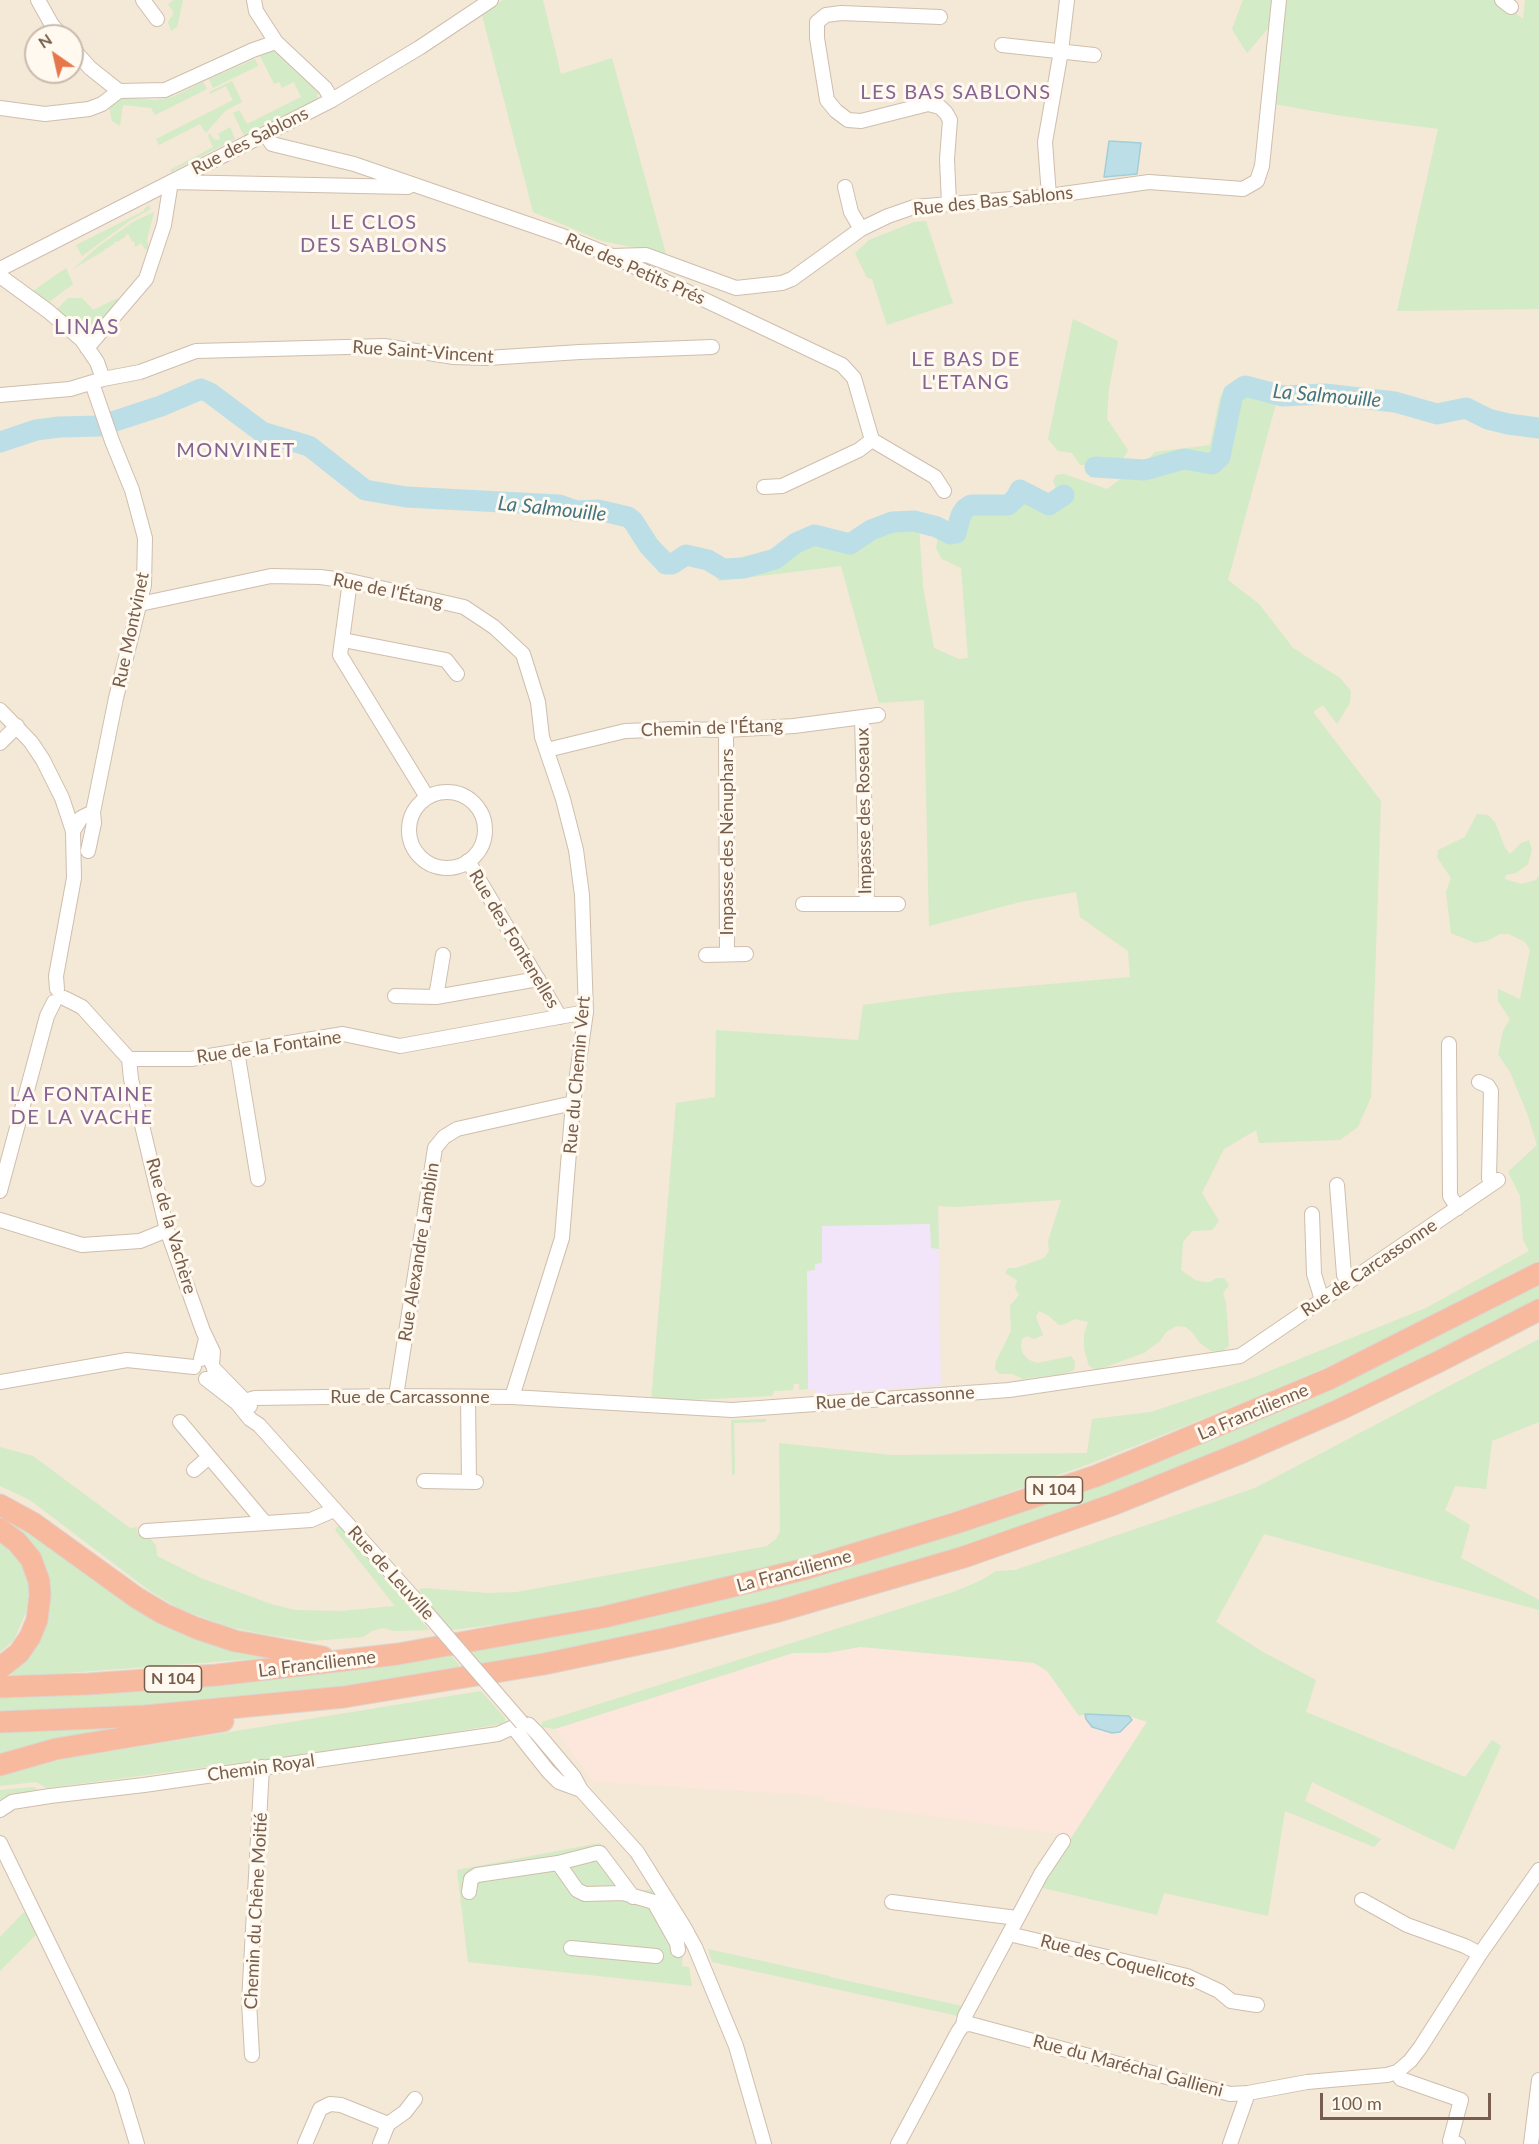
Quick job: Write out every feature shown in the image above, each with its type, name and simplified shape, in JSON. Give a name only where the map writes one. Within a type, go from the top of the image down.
[{"type":"highway","name":"La Francilienne","points":[[0,1687],[153,1680],[344,1661],[450,1646],[614,1615],[805,1569],[938,1529],[1096,1476],[1225,1424],[1329,1379],[1539,1273]]},
{"type":"highway","name":"La Francilienne","points":[[0,1722],[145,1716],[344,1697],[544,1664],[668,1638],[815,1602],[964,1557],[1112,1505],[1243,1452],[1425,1368],[1539,1310]]},
{"type":"highway","points":[[0,1505],[33,1523],[137,1598],[186,1624],[235,1641],[344,1661]]},
{"type":"highway","points":[[0,1529],[17,1542],[30,1559],[39,1581],[40,1595],[37,1620],[30,1637],[19,1653],[0,1668]]},
{"type":"highway","points":[[0,1765],[56,1749],[317,1705],[344,1697]]},
{"type":"street","points":[[38,0],[51,24]]},
{"type":"street","points":[[143,0],[157,19]]},
{"type":"street","points":[[254,0],[256,11],[276,42],[325,88],[332,100]]},
{"type":"street","name":"Rue des Sablons","points":[[0,269],[332,100],[420,48],[491,0]]},
{"type":"street","points":[[1049,195],[1045,142],[1061,51],[1067,0]]},
{"type":"street","name":"Rue des Bas Sablons","points":[[612,256],[646,255],[736,288],[782,283],[792,279],[861,229],[914,207],[1049,195],[1149,182],[1243,189],[1257,180],[1262,166],[1279,0]]},
{"type":"street","points":[[940,17],[841,13],[826,15],[817,22],[817,38],[827,100],[848,120],[861,121],[928,104],[940,107],[946,113],[950,120],[947,159],[949,204]]},
{"type":"street","points":[[84,61],[119,90],[165,90],[276,42]]},
{"type":"street","points":[[1002,45],[1094,56]]},
{"type":"street","points":[[0,108],[45,114],[89,110],[102,104],[119,90]]},
{"type":"street","name":"Rue des Petits Prés","points":[[265,134],[272,144],[354,164],[560,235],[612,256],[843,366],[854,378],[872,440]]},
{"type":"street","points":[[87,348],[146,279],[164,225],[171,182]]},
{"type":"street","name":"Rue des Petits Prés","points":[[171,182],[420,188]]},
{"type":"street","points":[[845,187],[851,212],[861,229]]},
{"type":"street","name":"Rue Montvinet","points":[[0,276],[48,311],[82,340],[97,362],[101,409],[132,490],[146,538],[144,585],[116,698],[93,812],[94,823],[88,851]]},
{"type":"street","name":"Rue Saint-Vincent","points":[[0,395],[70,389],[140,372],[196,351],[384,346],[454,357],[487,358],[711,347]]},
{"type":"street","points":[[764,487],[782,486],[860,450],[872,440],[935,477],[944,491]]},
{"type":"street","name":"Rue de l'Étang","points":[[140,604],[271,576],[321,577],[350,581],[464,607],[494,627],[523,654],[538,702],[542,736],[547,750]]},
{"type":"street","points":[[350,581],[340,655],[428,797]]},
{"type":"street","points":[[343,640],[446,660],[458,674]]},
{"type":"street","points":[[0,710],[17,726],[43,760],[62,798],[73,831],[74,878],[56,976],[58,996],[47,1016],[4,1162],[0,1191]]},
{"type":"street","name":"Chemin de l'Étang","points":[[547,750],[625,731],[726,730],[794,726],[878,715]]},
{"type":"street","name":"Impasse des Roseaux","points":[[862,718],[867,904]]},
{"type":"street","points":[[0,743],[17,726]]},
{"type":"street","name":"Impasse des Nénuphars","points":[[726,730],[727,954]]},
{"type":"street","name":"Rue du Chemin Vert","points":[[512,1396],[562,1238],[573,1103],[586,1012],[582,895],[578,862],[563,799],[547,750]]},
{"type":"street","name":"Rue des Fontenelles","points":[[440,792],[453,792],[465,796],[475,804],[484,821],[484,840],[478,852],[468,861],[458,866],[440,867],[423,859],[415,850],[410,839],[409,827],[415,810],[428,797],[440,792]]},
{"type":"street","points":[[73,831],[81,818],[93,812]]},
{"type":"street","name":"Rue des Fontenelles","points":[[468,861],[560,1017]]},
{"type":"street","name":"Impasse des Roseaux","points":[[803,904],[898,904]]},
{"type":"street","name":"Impasse des Nénuphars","points":[[706,955],[746,954]]},
{"type":"street","points":[[436,997],[443,955]]},
{"type":"street","points":[[395,996],[436,997],[538,979]]},
{"type":"street","points":[[58,996],[82,1008],[129,1059]]},
{"type":"street","name":"Rue de la Fontaine","points":[[129,1059],[191,1059],[342,1034],[400,1046],[586,1012]]},
{"type":"street","points":[[1449,1044],[1450,1196],[1458,1208]]},
{"type":"street","points":[[237,1051],[258,1179]]},
{"type":"street","name":"Rue de la Vachère","points":[[129,1059],[131,1079],[167,1230],[206,1339],[205,1368]]},
{"type":"street","name":"Rue de Carcassonne","points":[[242,1402],[255,1398],[512,1396],[732,1410],[1009,1390],[1240,1356],[1495,1182],[1489,1178],[1491,1090],[1479,1082]]},
{"type":"street","name":"Rue Alexandre Lamblin","points":[[396,1396],[435,1148],[444,1137],[457,1129],[573,1103]]},
{"type":"street","points":[[1337,1185],[1344,1275],[1348,1282]]},
{"type":"street","points":[[1312,1214],[1314,1274],[1322,1300]]},
{"type":"street","points":[[0,1220],[82,1245],[140,1241],[167,1230]]},
{"type":"street","points":[[0,1382],[127,1360],[205,1368]]},
{"type":"street","name":"Rue de Leuville","points":[[205,1368],[256,1414],[259,1425],[522,1723],[529,1725],[537,1733],[581,1790],[637,1852],[695,1947],[736,2046],[765,2144]]},
{"type":"street","points":[[424,1481],[473,1482],[468,1397]]},
{"type":"street","points":[[180,1422],[265,1523]]},
{"type":"street","points":[[194,1470],[210,1456]]},
{"type":"street","points":[[146,1531],[311,1520],[334,1510]]},
{"type":"street","name":"Chemin Royal","points":[[0,1810],[12,1802],[498,1734],[522,1723]]},
{"type":"street","name":"Chemin du Chêne Moitié","points":[[252,2055],[249,2002],[262,1767]]},
{"type":"street","points":[[898,2144],[963,2025],[965,2016],[1017,1918],[1063,1840]]},
{"type":"street","points":[[0,1843],[121,2091],[137,2144]]},
{"type":"street","points":[[469,1892],[471,1879],[477,1875],[558,1863],[600,1853],[633,1897]]},
{"type":"street","points":[[558,1863],[577,1890],[585,1894],[623,1893],[654,1902],[677,1943],[678,1950]]},
{"type":"street","points":[[1452,2143],[1461,2100],[1401,2079],[1397,2072],[1420,2048],[1480,1954],[1539,1870]]},
{"type":"street","points":[[1362,1900],[1407,1925],[1465,1946],[1480,1954]]},
{"type":"street","points":[[892,1902],[1017,1918]]},
{"type":"street","name":"Rue des Coquelicots","points":[[1009,1934],[1187,1976],[1219,1991],[1231,2001],[1257,2005]]},
{"type":"street","points":[[571,1948],[656,1956]]},
{"type":"street","name":"Rue du Maréchal Gallieni","points":[[963,2025],[970,2024],[1230,2094],[1307,2082],[1388,2075],[1397,2072]]},
{"type":"street","points":[[1531,2144],[1539,2080]]},
{"type":"street","points":[[1230,2144],[1248,2093]]},
{"type":"street","points":[[380,2144],[388,2124],[405,2112],[415,2100]]},
{"type":"street","points":[[305,2144],[320,2109],[330,2104],[341,2105],[388,2124]]},
{"type":"shaded area","points":[[0,0],[1539,0],[1539,2144],[0,2144]]},
{"type":"shaded area","points":[[814,1206],[938,1206],[941,1385],[823,1394],[815,1393],[815,1389],[808,1389],[807,1271],[815,1270]]},
{"type":"shaded area","points":[[856,1633],[1148,1645],[1169,1687],[1072,1836],[823,1801],[823,1796],[593,1782],[555,1729]]},
{"type":"green space","points":[[174,0],[183,0],[177,27],[171,31],[168,22],[174,13],[168,4]]},
{"type":"green space","points":[[503,0],[543,0],[561,74],[612,58],[666,254],[602,241],[533,212],[482,15]]},
{"type":"green space","points":[[1243,0],[1499,0],[1523,19],[1525,0],[1539,0],[1539,309],[1397,311],[1438,129],[1268,103],[1276,19],[1247,53],[1232,29]]},
{"type":"green space","points":[[271,51],[312,84],[318,92],[317,100],[244,136],[233,113],[239,110],[247,124],[301,97],[294,82],[282,88],[279,82],[274,84],[260,56]]},
{"type":"green space","points":[[255,59],[258,66],[213,88],[209,79]]},
{"type":"green space","points":[[232,81],[242,102],[225,111],[206,133],[200,124],[159,145],[156,139],[233,100],[226,86],[210,94],[209,92]]},
{"type":"green space","points":[[203,82],[207,89],[155,115],[151,108],[123,105],[120,126],[112,121],[109,107],[118,97],[156,100],[172,97]]},
{"type":"green space","points":[[230,127],[235,139],[171,172],[170,170],[213,147],[208,136],[210,133],[213,139],[219,140],[218,134]]},
{"type":"green space","points":[[149,205],[151,209],[131,220],[82,256],[76,245],[144,211]]},
{"type":"green space","points":[[154,212],[147,240],[149,250],[145,249],[141,243],[135,247],[134,241],[132,242],[126,234],[73,269],[99,246],[133,222]]},
{"type":"green space","points":[[926,221],[953,303],[887,325],[872,279],[867,278],[855,253],[869,240],[914,222]]},
{"type":"green space","points":[[66,268],[73,284],[45,305],[30,293]]},
{"type":"green space","points":[[68,298],[82,298],[93,310],[118,298],[117,302],[91,330],[84,333],[54,312]]},
{"type":"green space","points":[[1073,319],[1118,341],[1109,388],[1107,419],[1128,450],[1123,459],[1080,465],[1072,453],[1058,451],[1048,439]]},
{"type":"green space","points":[[1248,380],[1277,400],[1228,580],[1259,604],[1293,648],[1340,678],[1351,691],[1350,703],[1337,724],[1323,705],[1313,712],[1381,801],[1371,1097],[1358,1127],[1340,1140],[1259,1143],[1256,1130],[1224,1149],[1202,1193],[1219,1221],[1212,1230],[1192,1231],[1183,1242],[1181,1270],[1195,1280],[1210,1282],[1217,1278],[1224,1278],[1229,1285],[1223,1293],[1226,1302],[1229,1346],[1221,1352],[1211,1351],[1200,1343],[1186,1327],[1177,1326],[1166,1332],[1160,1341],[1144,1353],[1097,1370],[1089,1366],[1084,1349],[1084,1334],[1088,1322],[1075,1319],[1059,1325],[1039,1311],[1036,1317],[1043,1335],[1034,1339],[1027,1336],[1022,1339],[1023,1354],[1029,1360],[1038,1363],[1071,1356],[1075,1362],[1074,1370],[1063,1374],[1023,1379],[1012,1374],[1000,1374],[995,1369],[996,1361],[1011,1331],[1010,1306],[1019,1295],[1015,1288],[1017,1280],[1005,1273],[1008,1268],[1016,1268],[1044,1258],[1049,1251],[1048,1241],[1061,1200],[955,1207],[938,1206],[939,1249],[931,1248],[930,1224],[822,1226],[822,1263],[815,1264],[815,1270],[807,1271],[808,1389],[799,1390],[799,1384],[794,1384],[793,1390],[774,1391],[772,1396],[651,1401],[676,1103],[715,1097],[716,1030],[858,1040],[863,1005],[949,993],[1130,977],[1128,951],[1080,917],[1076,892],[1020,902],[929,926],[924,700],[879,703],[841,566],[719,581],[712,570],[718,563],[796,543],[814,532],[830,532],[847,540],[856,539],[881,518],[890,515],[904,518],[919,525],[923,587],[934,648],[959,659],[968,658],[961,568],[942,559],[936,548],[938,538],[944,530],[958,528],[958,506],[963,501],[1008,501],[1023,489],[1052,496],[1056,488],[1053,481],[1056,475],[1064,474],[1107,489],[1144,464],[1155,452],[1210,445],[1220,397],[1233,383]]},
{"type":"green space","points":[[1477,814],[1488,815],[1495,822],[1505,848],[1510,854],[1521,843],[1529,840],[1532,850],[1528,864],[1516,873],[1506,875],[1505,879],[1521,884],[1536,880],[1539,875],[1539,1260],[1347,1358],[1275,1390],[1092,1463],[977,1504],[860,1541],[750,1572],[622,1602],[531,1620],[452,1630],[418,1590],[423,1588],[487,1593],[517,1592],[767,1546],[776,1539],[780,1531],[779,1443],[891,1455],[1087,1453],[1092,1419],[1151,1412],[1247,1380],[1426,1308],[1529,1251],[1523,1240],[1520,1196],[1508,1172],[1537,1145],[1510,1072],[1498,1054],[1503,1031],[1510,1019],[1498,1001],[1498,989],[1520,999],[1530,950],[1525,942],[1509,934],[1500,934],[1487,941],[1475,943],[1451,933],[1446,892],[1451,878],[1437,857],[1438,850],[1465,837]]},
{"type":"green space","points":[[1539,1281],[1539,1303],[1257,1438],[1000,1538],[684,1627],[485,1668],[469,1650],[971,1527]]},
{"type":"green space","points":[[1539,1339],[1539,1422],[1492,1441],[1486,1489],[1455,1486],[1445,1510],[1470,1525],[1461,1558],[1539,1600],[1539,1610],[1264,1534],[1216,1622],[1263,1652],[1316,1680],[1306,1712],[1465,1777],[1492,1740],[1501,1746],[1454,1850],[1312,1782],[1305,1801],[1381,1839],[1374,1847],[1285,1811],[1268,1916],[1164,1893],[1157,1915],[1039,1887],[1147,1722],[1129,1716],[1086,1714],[1079,1716],[1047,1671],[1034,1663],[860,1647],[827,1653],[793,1653],[555,1729],[542,1727],[542,1722],[956,1591],[996,1571],[1015,1570],[1255,1488]]},
{"type":"green space","points":[[766,1419],[766,1422],[734,1423],[735,1474],[732,1475],[731,1420]]},
{"type":"green space","points":[[0,1447],[33,1456],[130,1528],[137,1527],[138,1535],[148,1535],[156,1546],[157,1556],[201,1578],[271,1604],[295,1610],[340,1611],[395,1606],[335,1530],[338,1526],[345,1531],[429,1630],[393,1631],[384,1628],[372,1631],[363,1637],[311,1641],[226,1626],[180,1609],[150,1591],[30,1500],[0,1486]]},
{"type":"green space","points":[[0,1512],[134,1603],[266,1653],[266,1658],[14,1677],[8,1670],[48,1604],[0,1521]]},
{"type":"green space","points":[[0,1539],[19,1559],[30,1587],[26,1612],[14,1640],[0,1652]]},
{"type":"green space","points":[[449,1653],[464,1671],[197,1704],[0,1715],[0,1693]]},
{"type":"green space","points":[[481,1691],[505,1718],[501,1724],[369,1746],[47,1788],[36,1782],[0,1786],[0,1776],[64,1759]]},
{"type":"green space","points":[[149,1724],[0,1755],[0,1731]]},
{"type":"green space","points":[[34,1787],[40,1792],[10,1797],[0,1802],[0,1790]]},
{"type":"green space","points":[[600,1843],[635,1892],[653,1889],[686,1951],[683,1952],[682,1966],[689,1967],[692,1986],[468,1962],[457,1870]]},
{"type":"green space","points":[[26,1910],[36,1935],[0,1971],[0,1937]]},
{"type":"green space","points":[[708,1949],[962,2006],[958,2016],[712,1962]]},
{"type":"water","points":[[1109,141],[1141,143],[1137,174],[1104,177]]},
{"type":"water","points":[[1085,1714],[1129,1716],[1132,1720],[1120,1732],[1112,1733],[1092,1727]]},
{"type":"waterway","name":"La Salmouille","points":[[1095,467],[1145,470],[1184,459],[1212,464],[1220,457],[1233,394],[1245,386],[1283,396],[1325,394],[1395,402],[1437,414],[1466,408],[1488,419],[1539,428]]},
{"type":"waterway","name":"La Salmouille","points":[[112,422],[161,406],[201,389],[210,393],[262,432],[309,446],[365,490],[406,497],[559,505],[576,511],[598,510],[628,517],[649,546],[666,564],[672,564],[686,555],[708,560],[723,569],[744,568],[775,559],[796,543],[814,535],[850,544],[871,530],[892,522],[914,521],[937,527],[950,534],[956,533],[961,515],[971,505],[1008,505],[1016,498],[1020,490],[1049,505],[1064,495]]},
{"type":"waterway","name":"La Salmouille","points":[[0,442],[36,430],[101,426]]},
{"type":"district","name":"LES BAS SABLONS","points":[[956,93]]},
{"type":"district","name":"LE CLOS DES SABLONS","points":[[374,234]]},
{"type":"district","name":"LINAS","points":[[87,327]]},
{"type":"district","name":"LE BAS DE L'ETANG","points":[[966,372]]},
{"type":"district","name":"MONVINET","points":[[236,451]]},
{"type":"district","name":"LA FONTAINE DE LA VACHE","points":[[82,1106]]}]
